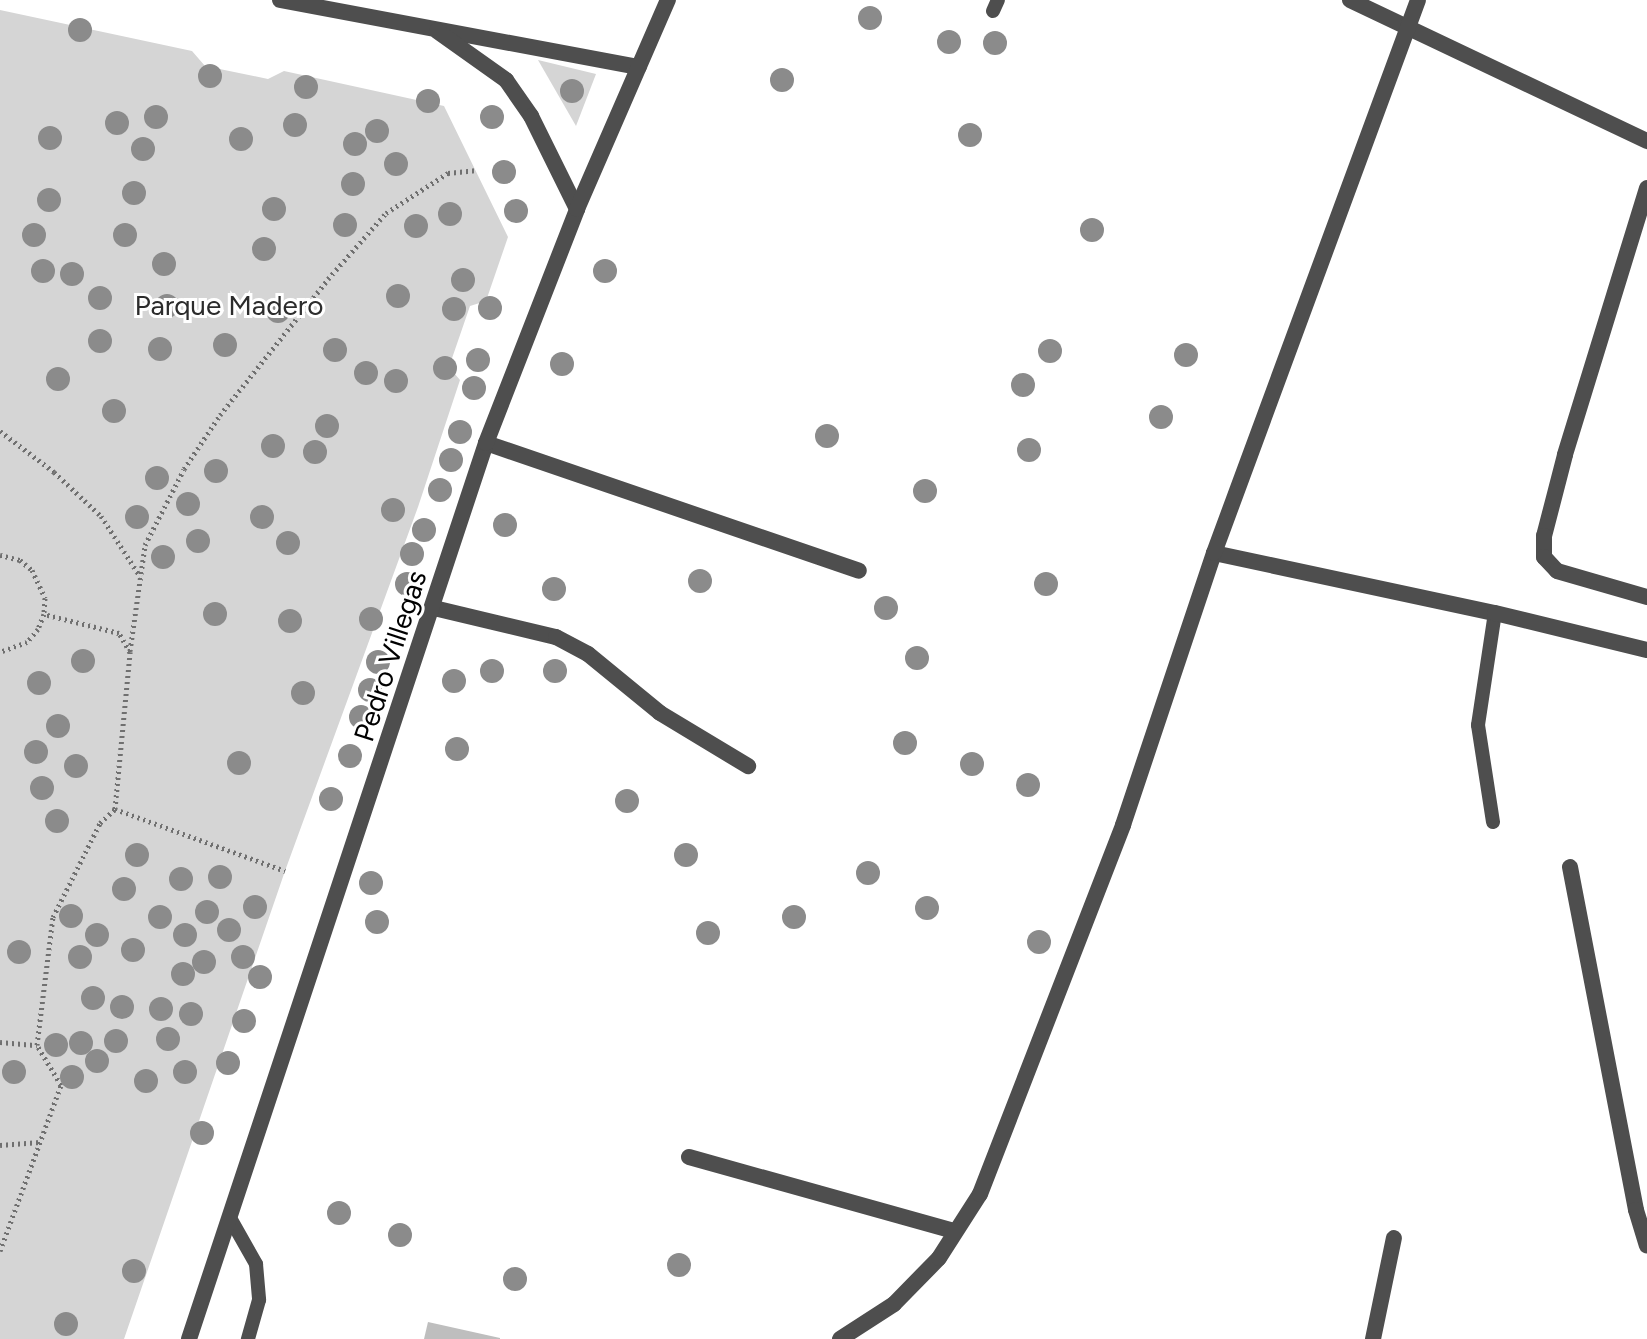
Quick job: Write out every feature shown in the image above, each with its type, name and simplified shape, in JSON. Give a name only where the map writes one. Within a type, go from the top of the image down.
[{"type":"street","points":[[280,0],[639,67]]},
{"type":"street","name":"Pedro Villegas","points":[[189,1339],[434,608],[486,443],[577,209],[668,0]]},
{"type":"street","points":[[1350,0],[1647,141]]},
{"type":"street","points":[[840,1339],[894,1304],[939,1258],[980,1194],[1123,825],[1214,553],[1418,0]]},
{"type":"street","points":[[433,28],[506,80],[531,116],[577,209]]},
{"type":"street","points":[[1647,188],[1565,455],[1544,536],[1544,557],[1557,571],[1647,597]]},
{"type":"street","points":[[486,443],[859,571]]},
{"type":"street","points":[[1214,553],[1495,613],[1647,650]]},
{"type":"street","points":[[434,608],[556,637],[588,654],[660,713],[748,766]]},
{"type":"street","points":[[1570,867],[1636,1210],[1647,1245]]},
{"type":"street","points":[[689,1157],[954,1231]]},
{"type":"street","points":[[1373,1339],[1394,1238]]},
{"type":"lane","points":[[1493,822],[1478,725],[1495,613]]},
{"type":"lane","points":[[230,1218],[256,1264],[259,1300],[248,1339]]},
{"type":"path","points":[[0,1251],[61,1085],[37,1045],[53,917],[100,823],[115,809],[130,652],[145,545],[184,469],[220,415],[328,279],[386,213],[448,173],[475,170]]},
{"type":"path","points":[[0,431],[54,472],[101,516],[141,577]]},
{"type":"path","points":[[0,555],[20,560],[32,570],[41,583],[44,614],[27,642],[0,652]]},
{"type":"path","points":[[44,614],[119,633],[130,652]]},
{"type":"path","points":[[115,809],[285,871]]},
{"type":"path","points":[[0,1042],[37,1045]]},
{"type":"path","points":[[0,1145],[40,1142]]},
{"type":"green space","name":"Parque Madero","points":[[0,10],[192,51],[205,66],[268,79],[284,71],[444,106],[508,237],[486,301],[470,306],[449,367],[460,380],[418,507],[285,871],[124,1339],[0,1339]]},
{"type":"green space","points":[[538,60],[596,74],[576,126]]},
{"type":"building","points":[[428,1322],[500,1338],[500,1339],[424,1339]]}]
